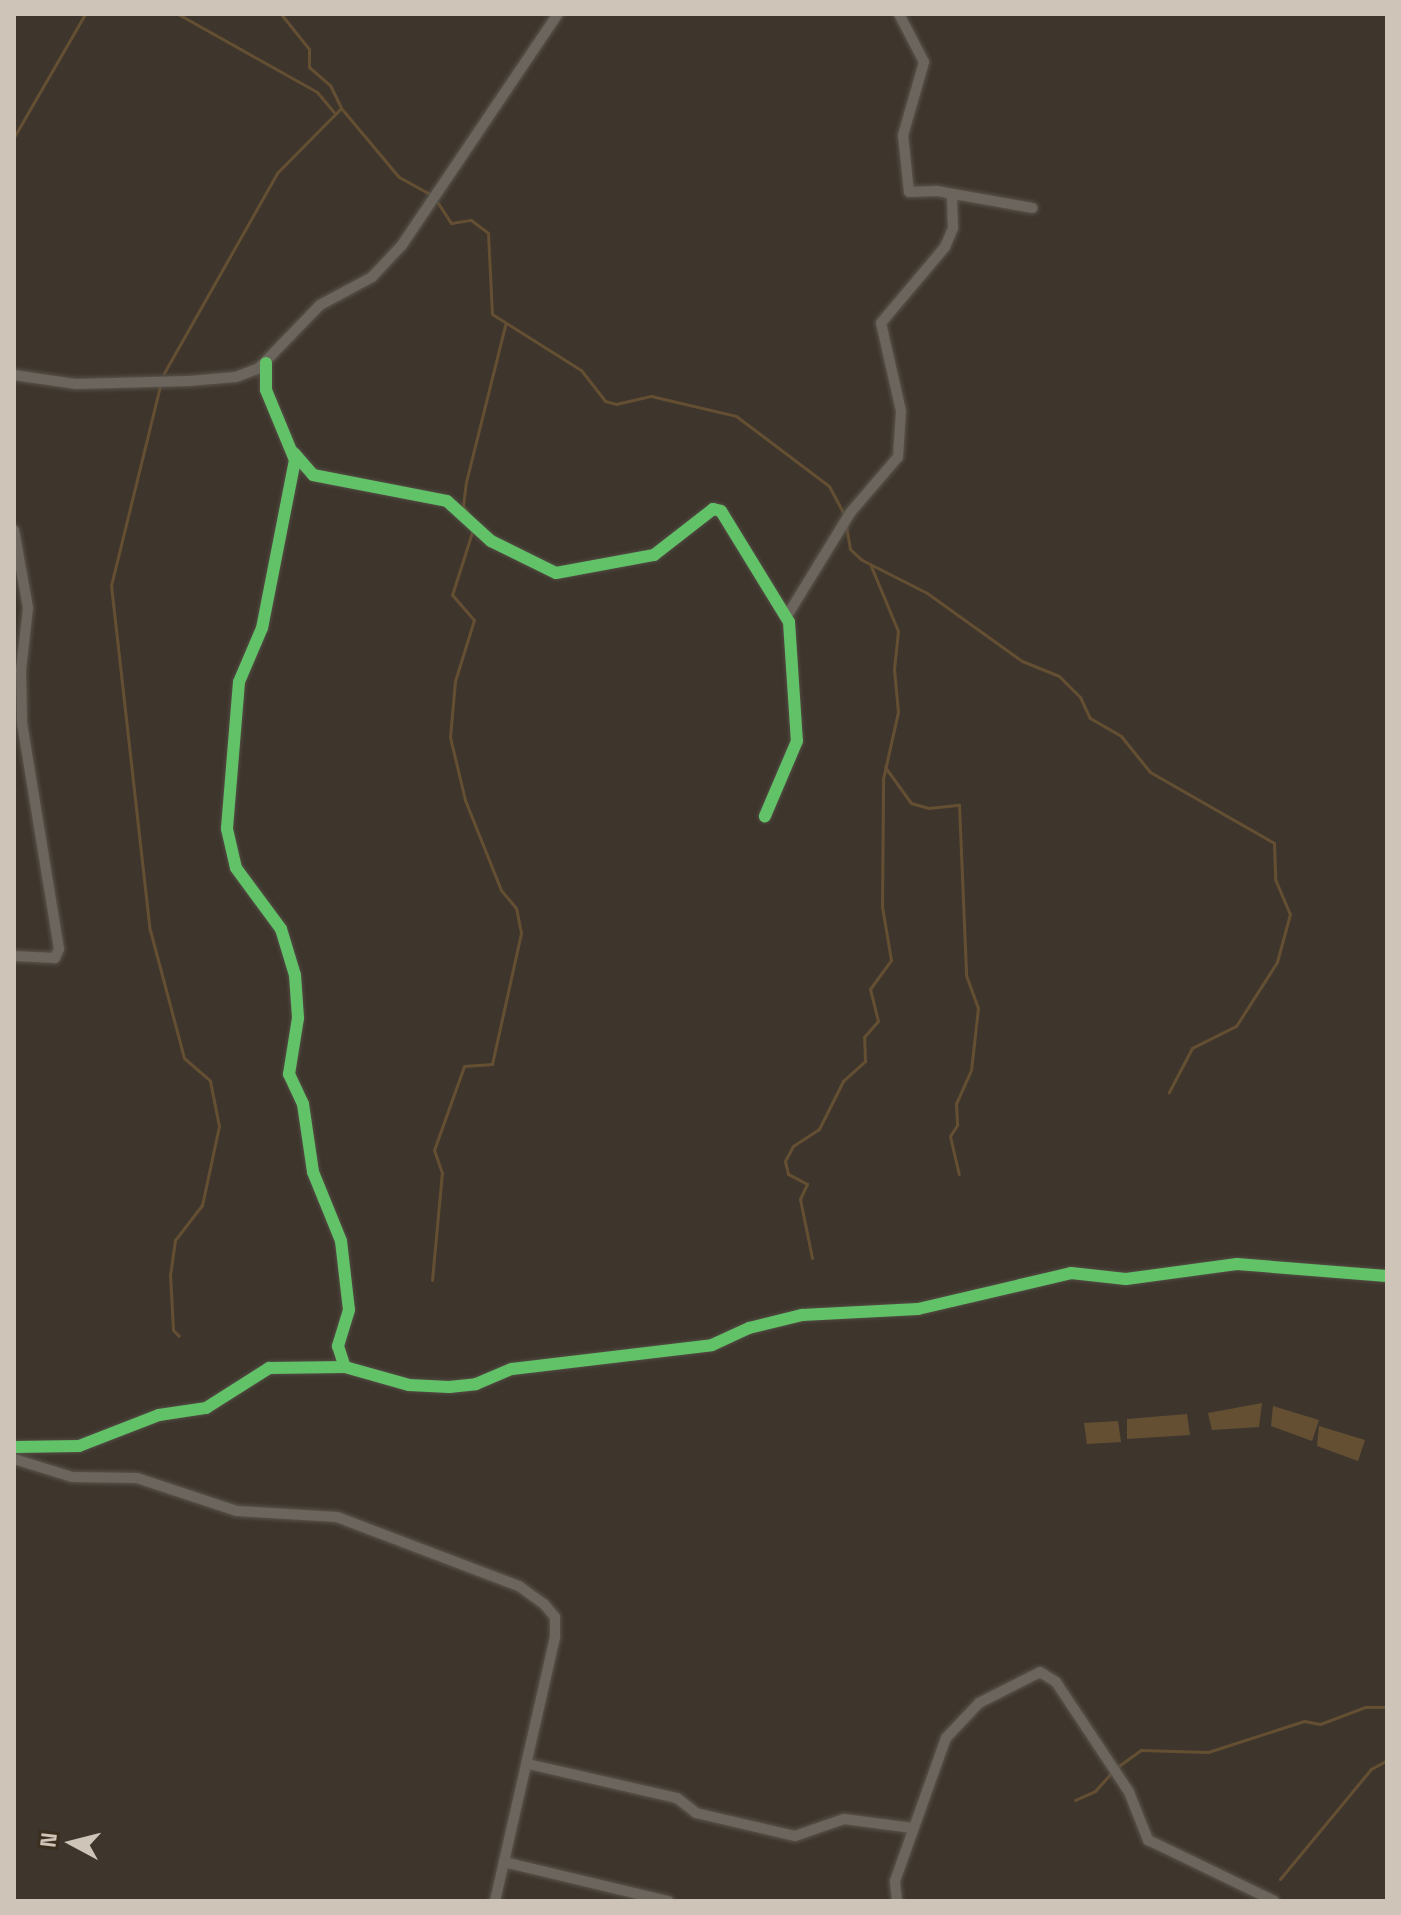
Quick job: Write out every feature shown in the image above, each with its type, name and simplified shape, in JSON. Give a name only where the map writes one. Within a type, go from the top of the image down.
[{"type":"street","points":[[14,375],[76,384],[236,377],[266,363],[320,305],[372,277],[402,245],[558,14]]},
{"type":"street","points":[[899,14],[924,62],[903,135],[909,192],[937,191],[952,197],[1032,208]]},
{"type":"street","points":[[787,616],[850,513],[898,457],[901,411],[881,323],[945,247],[953,228],[952,197]]},
{"type":"street","points":[[266,363],[266,390],[294,453],[313,475],[447,501],[491,541],[556,573],[654,555],[698,518],[718,509],[787,616],[797,741],[765,816]]},
{"type":"street","points":[[236,377],[266,390]]},
{"type":"street","points":[[294,453],[262,628],[239,682],[227,829],[236,868],[281,929],[295,975],[298,1018],[289,1074],[303,1104],[313,1172],[341,1241],[349,1310],[338,1346],[345,1367]]},
{"type":"street","points":[[14,530],[28,608],[21,669],[22,723],[59,949],[55,958],[14,956]]},
{"type":"street","points":[[14,1447],[79,1446],[159,1415],[206,1408],[269,1368],[345,1367],[409,1385],[465,1385],[512,1369],[712,1345],[749,1328],[802,1315],[918,1309],[1071,1273],[1126,1279],[1237,1264],[1387,1276]]},
{"type":"street","points":[[14,1459],[64,1476],[137,1478],[237,1511],[337,1517],[519,1586],[551,1611],[556,1625],[528,1764],[495,1901]]},
{"type":"street","points":[[897,1901],[895,1881],[912,1828],[939,1754],[963,1716],[1003,1687],[1045,1673],[1129,1792],[1148,1840],[1274,1901]]},
{"type":"street","points":[[528,1764],[668,1795],[696,1813],[795,1836],[844,1819],[912,1828]]},
{"type":"street","points":[[504,1862],[668,1901]]},
{"type":"shaded area","points":[[1262,1403],[1259,1427],[1212,1430],[1208,1413]]},
{"type":"shaded area","points":[[1273,1406],[1319,1420],[1312,1441],[1271,1426]]},
{"type":"shaded area","points":[[1187,1414],[1190,1435],[1127,1439],[1127,1419]]},
{"type":"shaded area","points":[[1118,1421],[1121,1442],[1087,1444],[1084,1423]]},
{"type":"shaded area","points":[[1319,1426],[1365,1440],[1358,1461],[1317,1446]]},
{"type":"waterway","points":[[14,137],[85,14]]},
{"type":"waterway","points":[[178,14],[317,92],[334,112]]},
{"type":"waterway","points":[[281,14],[309,49],[309,67],[330,85],[341,108],[399,177],[432,195]]},
{"type":"waterway","points":[[164,373],[277,173],[341,108]]},
{"type":"waterway","points":[[438,203],[451,223],[471,220],[488,233],[492,314],[581,370],[605,401],[616,404],[651,396],[736,416],[829,486],[844,514]]},
{"type":"waterway","points":[[475,523],[463,506],[466,482],[505,325]]},
{"type":"waterway","points":[[160,386],[111,585],[150,930],[184,1058],[210,1081],[219,1126],[202,1205],[175,1240],[170,1274],[173,1330],[179,1336]]},
{"type":"waterway","points":[[846,526],[850,549],[862,560],[927,593],[1022,661],[1059,676],[1080,697],[1090,718],[1121,736],[1150,772],[1274,843],[1275,879],[1290,914],[1277,962],[1236,1026],[1192,1048],[1169,1092]]},
{"type":"waterway","points":[[432,1280],[442,1173],[434,1150],[464,1066],[492,1064],[521,933],[516,908],[501,890],[465,800],[450,737],[455,681],[474,620],[452,595],[473,529]]},
{"type":"waterway","points":[[812,1258],[800,1199],[807,1184],[788,1174],[785,1161],[793,1146],[819,1129],[843,1081],[865,1061],[864,1037],[878,1021],[870,989],[891,960],[882,906],[883,779],[898,712],[894,669],[898,631],[871,566]]},
{"type":"waterway","points":[[885,767],[911,803],[929,808],[959,805],[966,975],[978,1008],[971,1070],[956,1103],[957,1125],[950,1136],[959,1174]]},
{"type":"waterway","points":[[1116,1768],[1141,1750],[1208,1752],[1304,1721],[1320,1724],[1365,1707],[1387,1707]]},
{"type":"waterway","points":[[1280,1879],[1371,1769],[1387,1760]]},
{"type":"waterway","points":[[1075,1800],[1095,1791],[1111,1773]]},
{"type":"cycle path","points":[[266,363],[266,390],[295,460],[262,628],[239,682],[227,829],[236,868],[281,929],[295,975],[298,1018],[289,1074],[303,1104],[313,1172],[341,1241],[349,1310],[338,1346],[345,1367]]},
{"type":"cycle path","points":[[294,453],[313,475],[447,501],[491,541],[556,573],[654,555],[713,509],[721,511],[789,622],[797,741],[765,816]]},
{"type":"cycle path","points":[[14,1447],[79,1446],[159,1415],[206,1408],[269,1368],[345,1367],[409,1385],[449,1387],[476,1384],[512,1369],[712,1345],[749,1328],[802,1315],[918,1309],[1071,1273],[1126,1279],[1237,1264],[1387,1276]]}]
